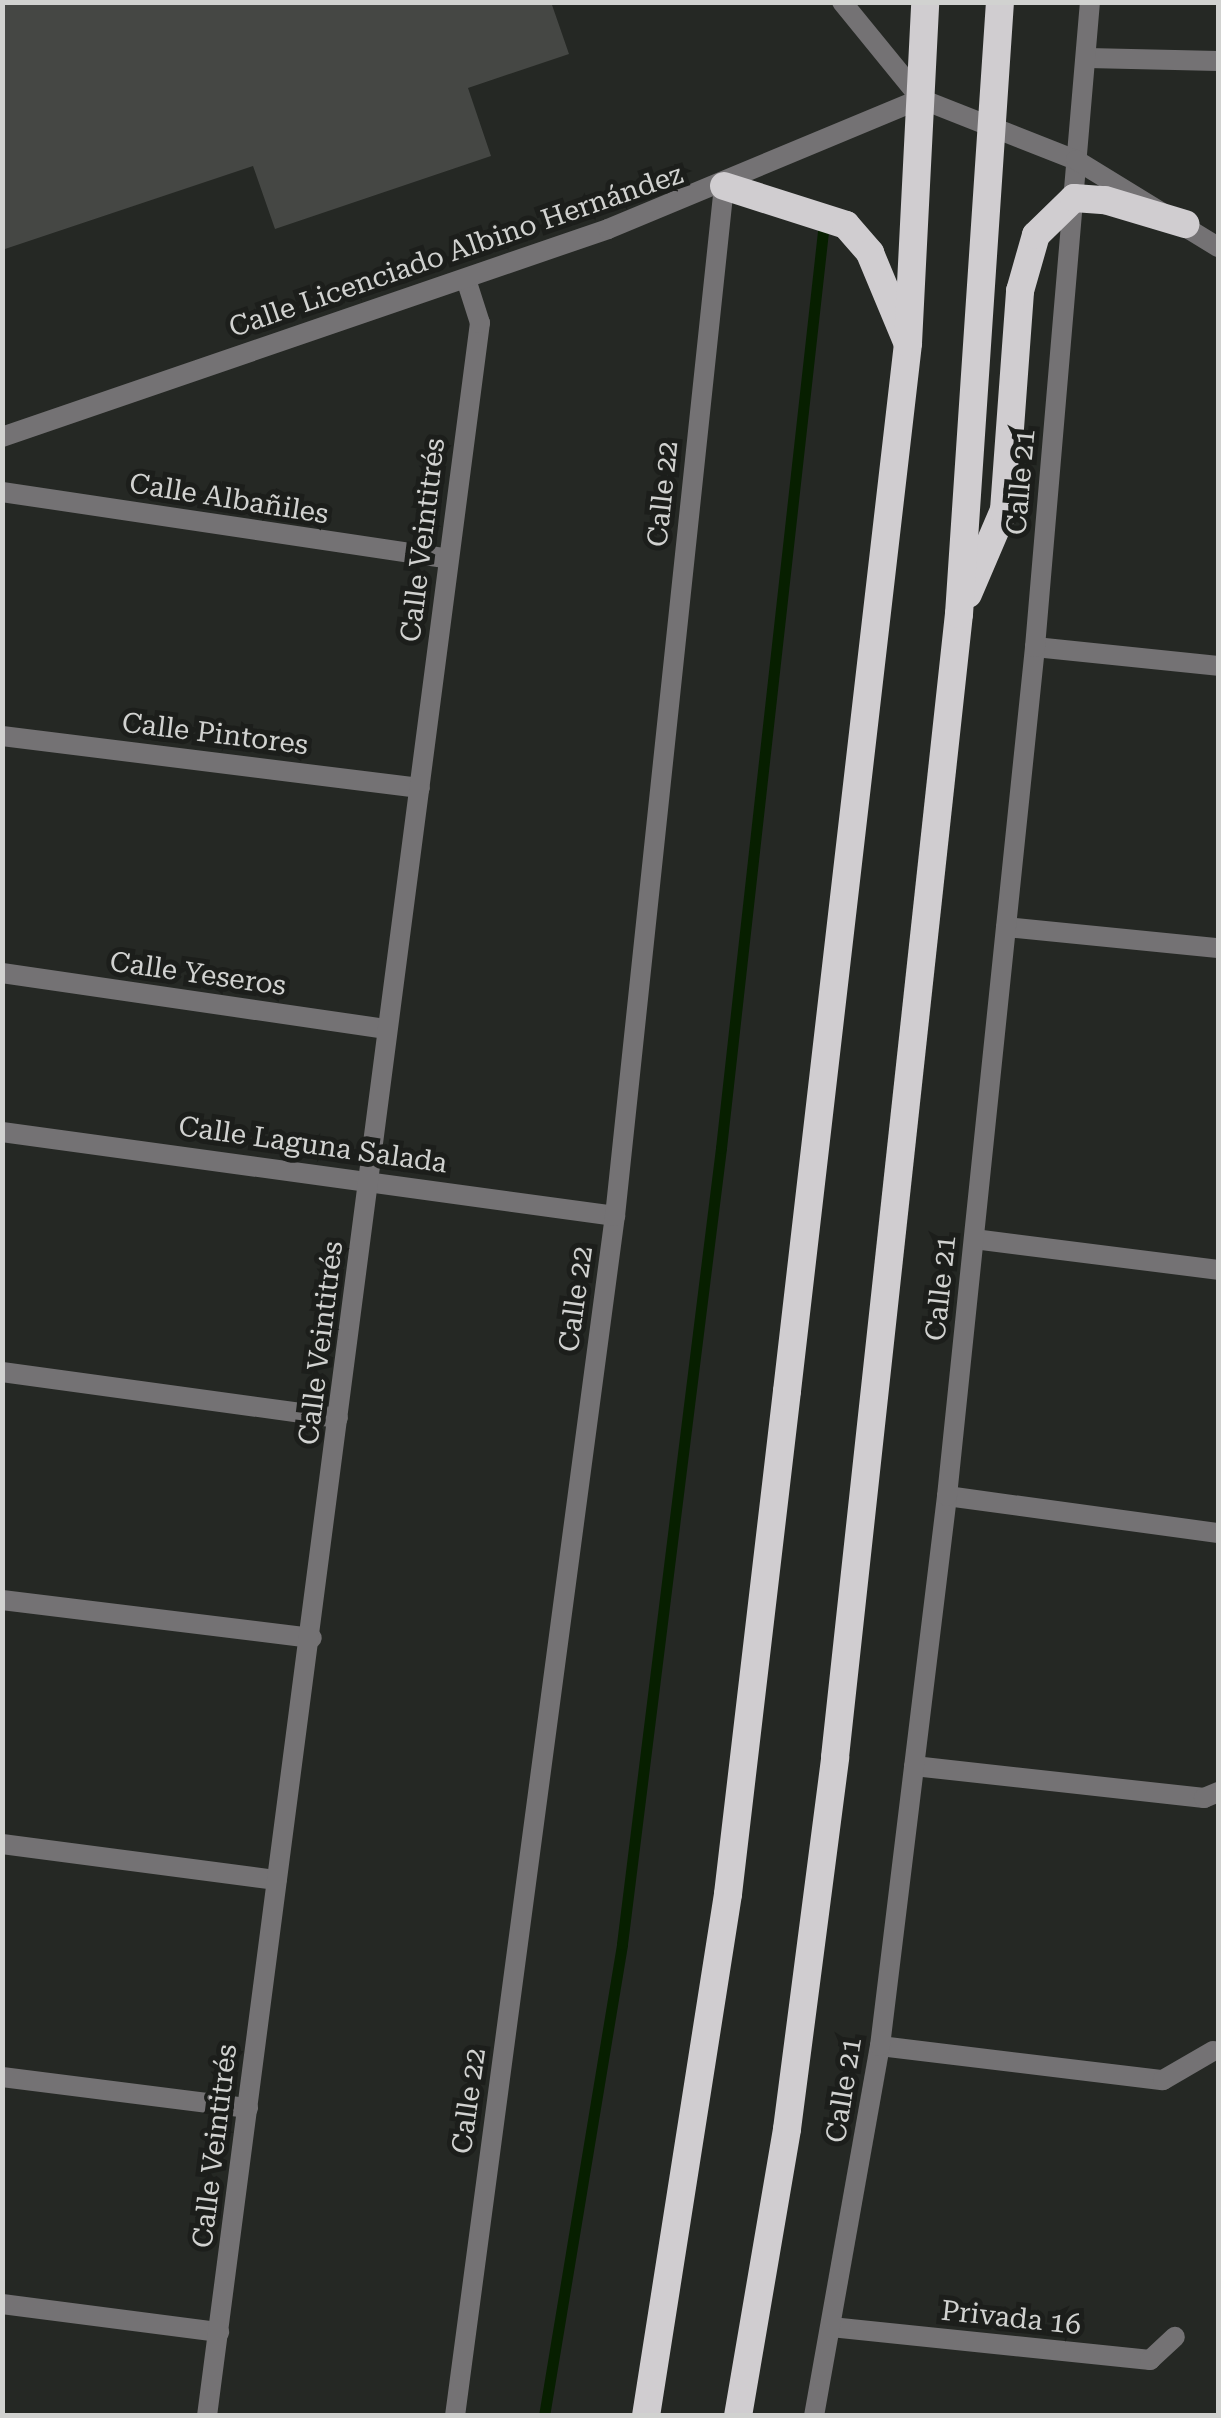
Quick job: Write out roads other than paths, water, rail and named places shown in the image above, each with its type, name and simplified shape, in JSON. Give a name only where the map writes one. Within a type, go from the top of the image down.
[{"type":"highway","points":[[646,2416],[728,1894],[908,343],[925,2]]},
{"type":"highway","points":[[738,2416],[786,2128],[835,1757],[959,614],[1000,2]]},
{"type":"highway","points":[[724,186],[846,225],[870,253],[908,343]]},
{"type":"highway","points":[[959,614],[1004,510],[1027,252],[1052,214],[1074,198],[1105,200],[1185,224]]},
{"type":"street","points":[[842,2],[920,99],[1076,160],[1185,224],[1218,248]]},
{"type":"street","name":"Calle 21","points":[[814,2416],[880,2046],[947,1496],[1035,647],[1090,2]]},
{"type":"street","points":[[1088,58],[1218,61]]},
{"type":"street","name":"Calle Licenciado Albino Hernández","points":[[2,437],[466,279],[724,186],[810,142],[920,99]]},
{"type":"street","name":"Calle 22","points":[[455,2416],[615,1216],[724,186]]},
{"type":"street","name":"Calle Veintitrés","points":[[207,2416],[312,1638],[370,1180],[385,1028],[480,323],[466,279]]},
{"type":"street","name":"Calle Albañiles","points":[[2,492],[448,559]]},
{"type":"street","points":[[1035,647],[1218,666]]},
{"type":"street","name":"Calle Pintores","points":[[2,736],[420,788]]},
{"type":"street","points":[[1006,928],[1218,948]]},
{"type":"street","name":"Calle Yeseros","points":[[2,973],[385,1028]]},
{"type":"street","name":"Calle Laguna Salada","points":[[2,1132],[615,1216]]},
{"type":"street","points":[[974,1239],[1218,1270]]},
{"type":"street","points":[[2,1372],[338,1418]]},
{"type":"street","points":[[947,1496],[1218,1533]]},
{"type":"street","points":[[2,1600],[312,1638]]},
{"type":"street","points":[[914,1766],[1204,1798],[1218,1792]]},
{"type":"street","points":[[2,1844],[277,1880]]},
{"type":"street","points":[[880,2046],[1163,2080],[1213,2051]]},
{"type":"street","points":[[2,2077],[248,2108]]},
{"type":"street","points":[[2,2304],[219,2332]]},
{"type":"street","name":"Privada 16","points":[[832,2327],[1150,2360],[1175,2336]]},
{"type":"waterway","points":[[544,2416],[622,1944],[721,1148],[823,231]]}]
